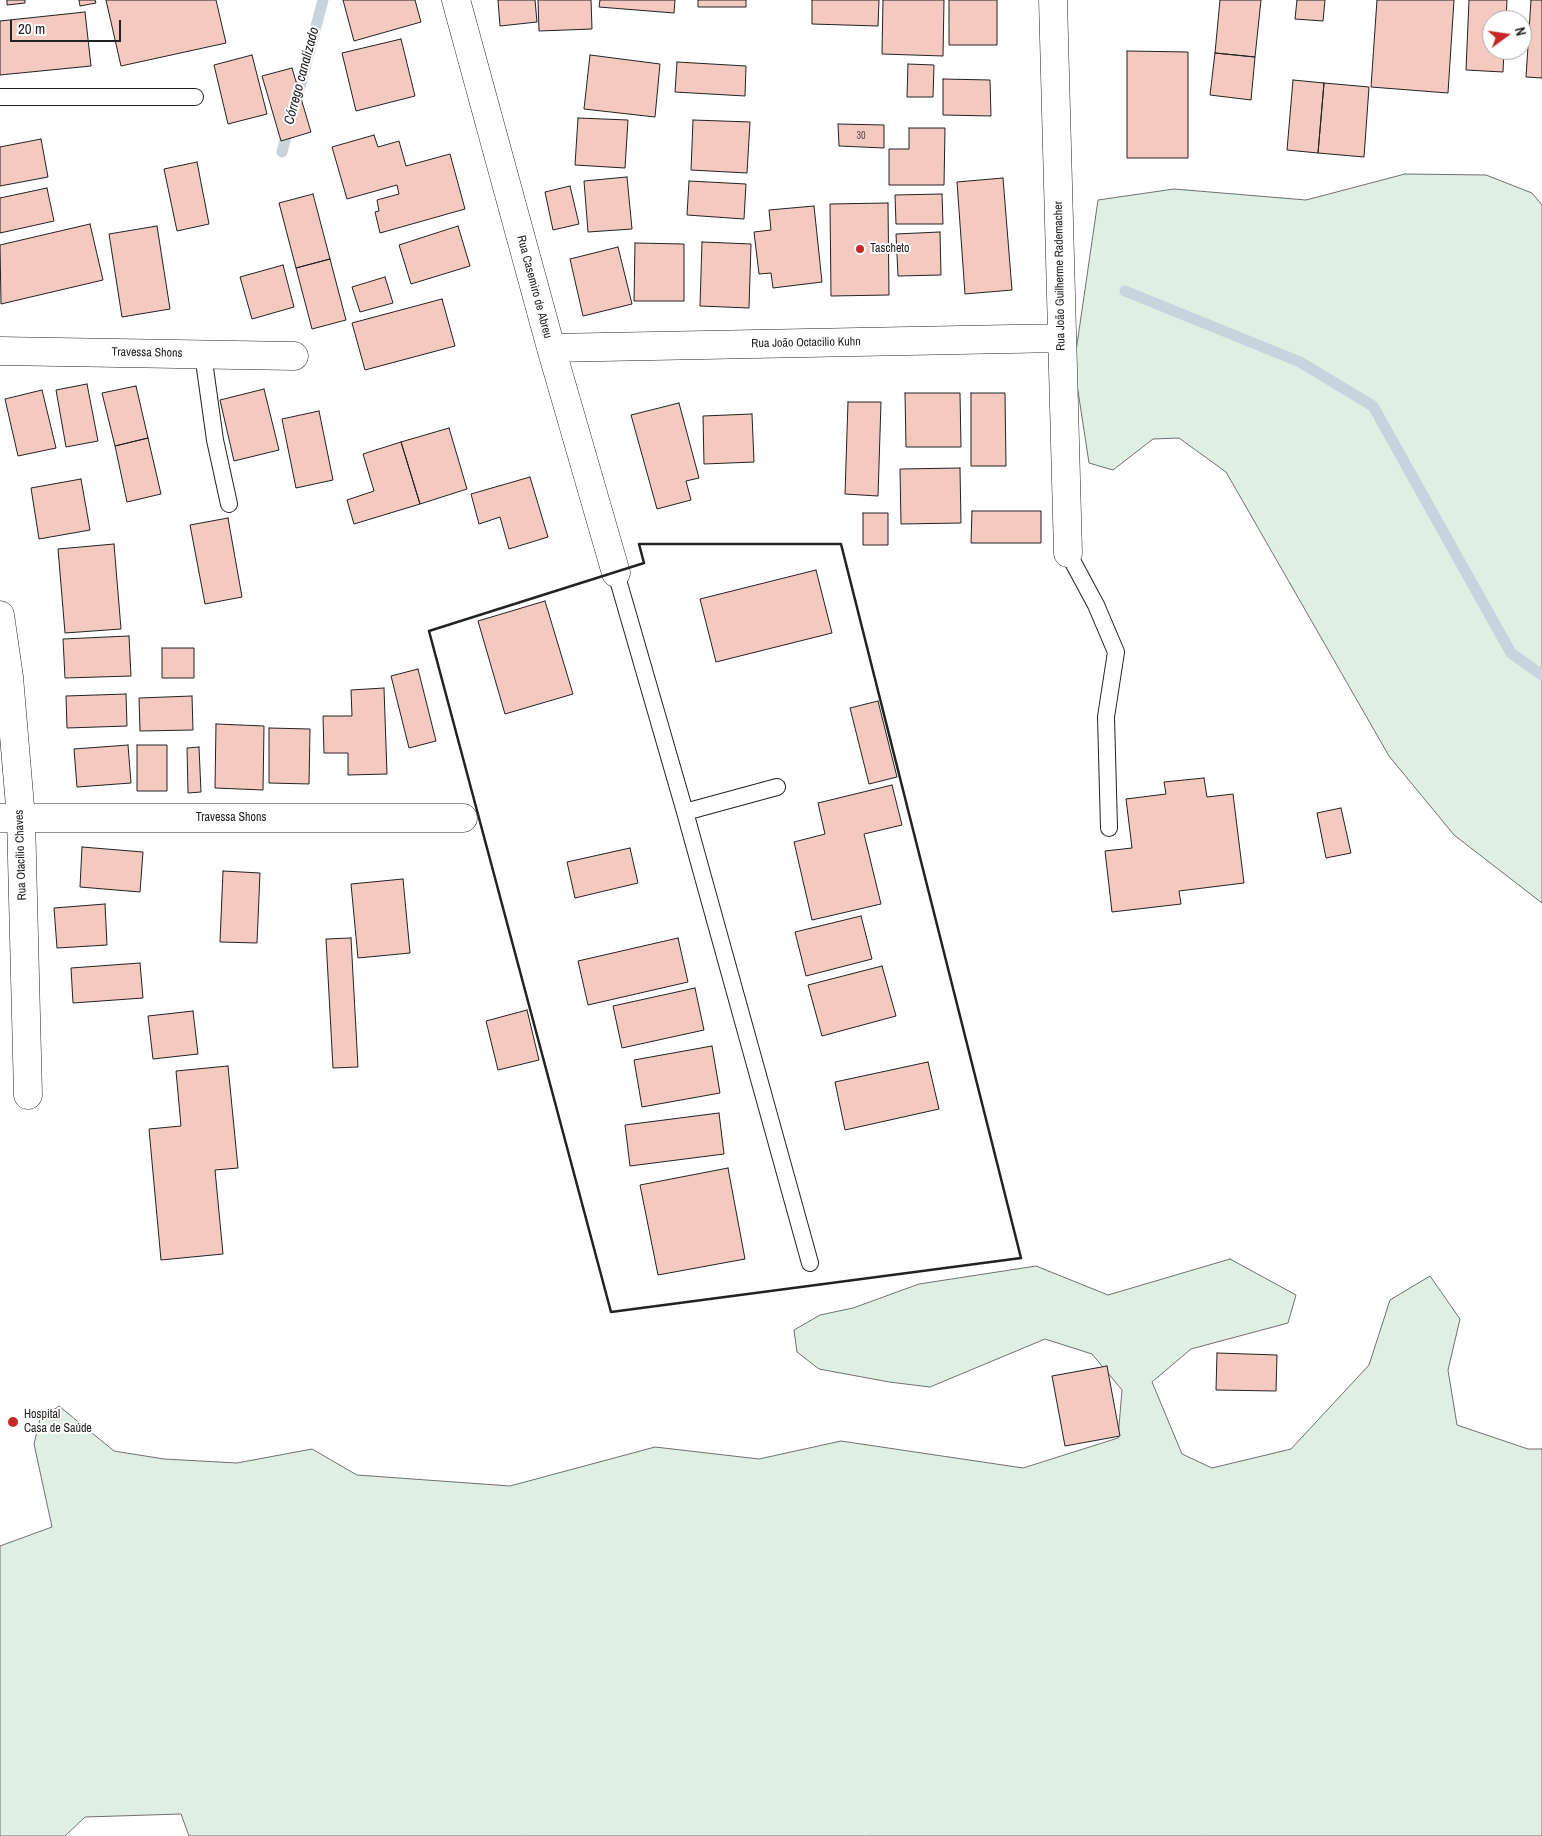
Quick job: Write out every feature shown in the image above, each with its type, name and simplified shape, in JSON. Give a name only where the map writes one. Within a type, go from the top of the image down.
[{"type":"street","name":"Rua Casemiro de Abreu","points":[[456,0],[551,348],[616,573]]},
{"type":"street","name":"Rua João Guilherme Rademacher","points":[[1054,0],[1068,553]]},
{"type":"street","name":"Rua João Octacilio Kuhn","points":[[551,348],[1062,338]]},
{"type":"street","name":"Travessa Shons","points":[[0,351],[294,356]]},
{"type":"street","name":"Rua Otacílio Chaves","points":[[0,615],[9,677],[10,818],[28,1095]]},
{"type":"street","name":"Travessa Shons","points":[[10,818],[463,818]]},
{"type":"lane","points":[[0,97],[195,97]]},
{"type":"lane","points":[[203,354],[215,440],[229,504]]},
{"type":"lane","points":[[1068,553],[1096,605],[1116,652],[1106,717],[1109,828]]},
{"type":"lane","points":[[616,573],[685,812],[810,1263]]},
{"type":"lane","points":[[685,812],[777,787]]},
{"type":"green space","points":[[1405,174],[1486,175],[1532,193],[1542,205],[1542,903],[1454,835],[1389,756],[1226,472],[1179,438],[1153,439],[1113,470],[1089,463],[1074,365],[1098,200],[1174,189],[1306,200]]},
{"type":"green space","points":[[1230,1259],[1296,1295],[1288,1323],[1191,1349],[1152,1382],[1182,1454],[1212,1468],[1291,1449],[1369,1365],[1390,1300],[1430,1276],[1460,1319],[1448,1370],[1457,1425],[1528,1449],[1542,1449],[1542,1836],[189,1836],[181,1814],[85,1817],[65,1836],[0,1836],[0,1546],[52,1527],[34,1444],[40,1419],[59,1406],[114,1451],[164,1459],[237,1463],[312,1449],[357,1475],[510,1486],[655,1447],[759,1459],[841,1441],[1023,1468],[1118,1438],[1122,1390],[1092,1354],[1045,1339],[930,1387],[889,1382],[819,1369],[797,1352],[794,1330],[820,1315],[853,1308],[919,1284],[1036,1266],[1108,1295]]},
{"type":"building","points":[[7,0],[25,0],[25,3],[7,5]]},
{"type":"building","points":[[79,0],[95,0],[96,3],[80,6]]},
{"type":"building","points":[[106,0],[216,0],[226,43],[121,66]]},
{"type":"building","points":[[343,0],[415,0],[421,22],[354,41]]},
{"type":"building","points":[[498,0],[535,0],[537,22],[500,26]]},
{"type":"building","points":[[538,0],[591,0],[592,29],[539,31]]},
{"type":"building","points":[[600,0],[675,0],[674,13],[599,7]]},
{"type":"building","points":[[698,0],[746,0],[746,7],[698,7]]},
{"type":"building","points":[[812,0],[879,0],[878,26],[812,24]]},
{"type":"building","points":[[883,0],[944,0],[943,56],[882,54]]},
{"type":"building","points":[[949,0],[997,0],[997,45],[949,45]]},
{"type":"building","points":[[1220,0],[1261,0],[1255,57],[1215,53]]},
{"type":"building","points":[[1297,0],[1325,0],[1323,21],[1295,19]]},
{"type":"building","points":[[1377,0],[1454,0],[1448,93],[1371,87]]},
{"type":"building","points":[[1469,0],[1507,0],[1506,10],[1482,10],[1482,60],[1504,60],[1503,72],[1466,70]]},
{"type":"building","points":[[1531,0],[1542,0],[1542,78],[1526,77],[1527,60],[1532,60],[1532,10],[1530,10]]},
{"type":"building","points":[[85,12],[91,66],[0,75],[0,21]]},
{"type":"building","points":[[401,39],[415,96],[356,111],[342,53]]},
{"type":"building","points":[[1127,51],[1188,52],[1188,158],[1127,158]]},
{"type":"building","points":[[1215,53],[1255,57],[1251,100],[1210,95]]},
{"type":"building","points":[[252,55],[267,114],[228,124],[214,65]]},
{"type":"building","points":[[590,55],[660,64],[655,117],[584,109]]},
{"type":"building","points":[[677,62],[746,66],[745,96],[675,92]]},
{"type":"building","points":[[908,64],[934,65],[933,97],[907,97]]},
{"type":"building","points":[[292,68],[311,132],[281,141],[262,76]]},
{"type":"building","points":[[943,79],[990,80],[991,116],[943,115]]},
{"type":"building","points":[[1293,80],[1324,83],[1318,153],[1287,150]]},
{"type":"building","points":[[1324,83],[1369,87],[1364,157],[1318,153]]},
{"type":"building","points":[[578,118],[628,120],[625,168],[575,165]]},
{"type":"building","points":[[693,120],[750,122],[747,173],[691,170]]},
{"type":"building","points":[[838,124],[884,125],[884,148],[839,146]]},
{"type":"building","points":[[909,128],[945,128],[944,185],[889,185],[889,149],[909,149]]},
{"type":"building","points":[[374,135],[378,147],[399,141],[406,166],[450,154],[465,209],[380,233],[375,212],[379,211],[377,200],[399,194],[397,185],[347,199],[332,147]]},
{"type":"building","points":[[41,139],[48,177],[0,186],[0,147]]},
{"type":"building","points":[[197,162],[209,224],[177,231],[164,169]]},
{"type":"building","points":[[627,177],[632,229],[588,232],[584,181]]},
{"type":"building","points":[[1003,178],[1012,290],[965,294],[957,182]]},
{"type":"building","points":[[689,181],[746,184],[744,219],[687,215]]},
{"type":"building","points":[[570,186],[579,224],[553,230],[545,192]]},
{"type":"building","points":[[47,188],[54,221],[0,233],[0,198]]},
{"type":"building","points":[[313,194],[330,259],[296,268],[279,203]]},
{"type":"building","points":[[942,194],[943,224],[896,224],[895,195]]},
{"type":"building","name":"Tascheto","points":[[888,203],[889,295],[831,296],[830,204]]},
{"type":"building","points":[[814,206],[822,282],[773,288],[771,273],[759,274],[754,232],[771,230],[769,210]]},
{"type":"building","points":[[90,224],[103,280],[1,304],[0,245]]},
{"type":"building","points":[[157,226],[170,309],[122,317],[109,234]]},
{"type":"building","points":[[458,226],[470,266],[411,284],[399,245]]},
{"type":"building","points":[[940,232],[941,275],[898,276],[896,234]]},
{"type":"building","points":[[702,242],[751,244],[749,308],[700,306]]},
{"type":"building","points":[[635,243],[684,244],[684,301],[634,301]]},
{"type":"building","points":[[618,247],[632,304],[583,316],[570,259]]},
{"type":"building","points":[[330,259],[346,320],[312,329],[296,268]]},
{"type":"building","points":[[283,265],[294,307],[252,319],[240,277]]},
{"type":"building","points":[[385,277],[393,303],[360,312],[352,287]]},
{"type":"building","points":[[442,299],[455,346],[365,370],[352,323]]},
{"type":"building","points":[[87,384],[98,441],[66,447],[56,390]]},
{"type":"building","points":[[136,386],[148,438],[115,446],[102,393]]},
{"type":"building","points":[[264,389],[279,450],[234,461],[220,400]]},
{"type":"building","points":[[42,390],[56,448],[18,456],[5,399]]},
{"type":"building","points":[[905,393],[960,393],[961,447],[906,447]]},
{"type":"building","points":[[971,393],[1005,393],[1006,466],[971,466]]},
{"type":"building","points":[[848,402],[881,402],[878,496],[845,494]]},
{"type":"building","points":[[679,403],[699,478],[686,481],[691,500],[657,509],[631,415]]},
{"type":"building","points":[[319,411],[333,480],[296,488],[282,419]]},
{"type":"building","points":[[752,414],[754,462],[704,464],[703,416]]},
{"type":"building","points":[[449,428],[467,489],[420,504],[401,442]]},
{"type":"building","points":[[148,438],[161,494],[127,502],[115,446]]},
{"type":"building","points":[[401,442],[420,504],[354,524],[347,500],[374,491],[363,454]]},
{"type":"building","points":[[960,468],[961,523],[901,524],[900,469]]},
{"type":"building","points":[[530,477],[548,537],[509,549],[500,517],[479,524],[471,494]]},
{"type":"building","points":[[81,479],[90,530],[39,539],[31,488]]},
{"type":"building","points":[[972,511],[1041,511],[1041,543],[971,543]]},
{"type":"building","points":[[863,513],[888,513],[888,545],[863,545]]},
{"type":"building","points":[[228,518],[242,597],[205,604],[190,525]]},
{"type":"building","points":[[114,544],[121,629],[65,633],[58,549]]},
{"type":"building","points":[[816,570],[832,633],[716,662],[700,599]]},
{"type":"building","points":[[545,601],[573,694],[505,714],[478,621]]},
{"type":"building","points":[[129,636],[131,676],[65,678],[63,639]]},
{"type":"building","points":[[162,648],[194,648],[194,678],[162,678]]},
{"type":"building","points":[[418,669],[436,741],[409,748],[391,676]]},
{"type":"building","points":[[384,688],[387,774],[348,775],[348,753],[324,753],[323,716],[352,716],[351,690]]},
{"type":"building","points":[[126,694],[127,726],[67,728],[66,696]]},
{"type":"building","points":[[192,696],[193,730],[140,731],[139,698]]},
{"type":"building","points":[[878,701],[897,777],[869,784],[850,708]]},
{"type":"building","points":[[216,724],[264,726],[263,790],[215,788]]},
{"type":"building","points":[[269,728],[310,729],[309,784],[269,783]]},
{"type":"building","points":[[128,745],[131,783],[77,787],[74,749]]},
{"type":"building","points":[[137,745],[167,745],[167,791],[137,791]]},
{"type":"building","points":[[199,747],[201,792],[188,793],[187,748]]},
{"type":"building","points":[[1204,778],[1207,797],[1233,794],[1244,883],[1179,891],[1181,904],[1112,912],[1105,851],[1132,848],[1126,799],[1166,794],[1164,782]]},
{"type":"building","points":[[892,785],[902,825],[864,834],[881,904],[812,920],[794,842],[825,834],[818,803]]},
{"type":"building","points":[[1341,808],[1351,853],[1326,858],[1317,813]]},
{"type":"building","points":[[82,847],[143,852],[140,892],[80,887]]},
{"type":"building","points":[[630,848],[638,883],[575,898],[567,862]]},
{"type":"building","points":[[223,871],[260,873],[257,943],[220,942]]},
{"type":"building","points":[[403,879],[410,953],[358,958],[351,884]]},
{"type":"building","points":[[105,904],[107,945],[57,948],[54,908]]},
{"type":"building","points":[[861,916],[872,959],[806,976],[795,932]]},
{"type":"building","points":[[351,938],[358,1067],[333,1068],[326,939]]},
{"type":"building","points":[[678,938],[688,982],[588,1005],[578,961]]},
{"type":"building","points":[[140,963],[143,998],[73,1003],[71,968]]},
{"type":"building","points":[[882,966],[896,1016],[822,1036],[808,985]]},
{"type":"building","points":[[695,988],[704,1030],[622,1048],[613,1006]]},
{"type":"building","points":[[527,1010],[539,1060],[498,1070],[486,1021]]},
{"type":"building","points":[[193,1011],[198,1054],[153,1059],[148,1016]]},
{"type":"building","points":[[712,1046],[720,1093],[642,1107],[634,1060]]},
{"type":"building","points":[[928,1062],[939,1109],[845,1130],[835,1082]]},
{"type":"building","points":[[228,1066],[238,1168],[215,1170],[223,1254],[161,1260],[149,1129],[181,1126],[176,1071]]},
{"type":"building","points":[[719,1113],[724,1154],[630,1166],[625,1125]]},
{"type":"building","points":[[728,1168],[745,1259],[658,1275],[640,1185]]},
{"type":"building","points":[[1217,1353],[1277,1355],[1276,1391],[1216,1390]]},
{"type":"building","points":[[1107,1366],[1120,1436],[1065,1446],[1052,1376]]},
{"type":"waterway","name":"Córrego canalizado","points":[[295,105],[323,0]]},
{"type":"waterway","name":"Córrego canalizado","points":[[282,152],[289,125]]},
{"type":"waterway","points":[[1125,291],[1300,362],[1373,406],[1511,653],[1542,675]]},
{"type":"wall","points":[[639,544],[841,544],[1021,1258],[611,1312],[429,631],[644,563],[639,544]]},
{"type":"place","name":"Tascheto","points":[[860,249]]},
{"type":"place","name":"Hospital Casa de Saúde","points":[[13,1422]]}]
